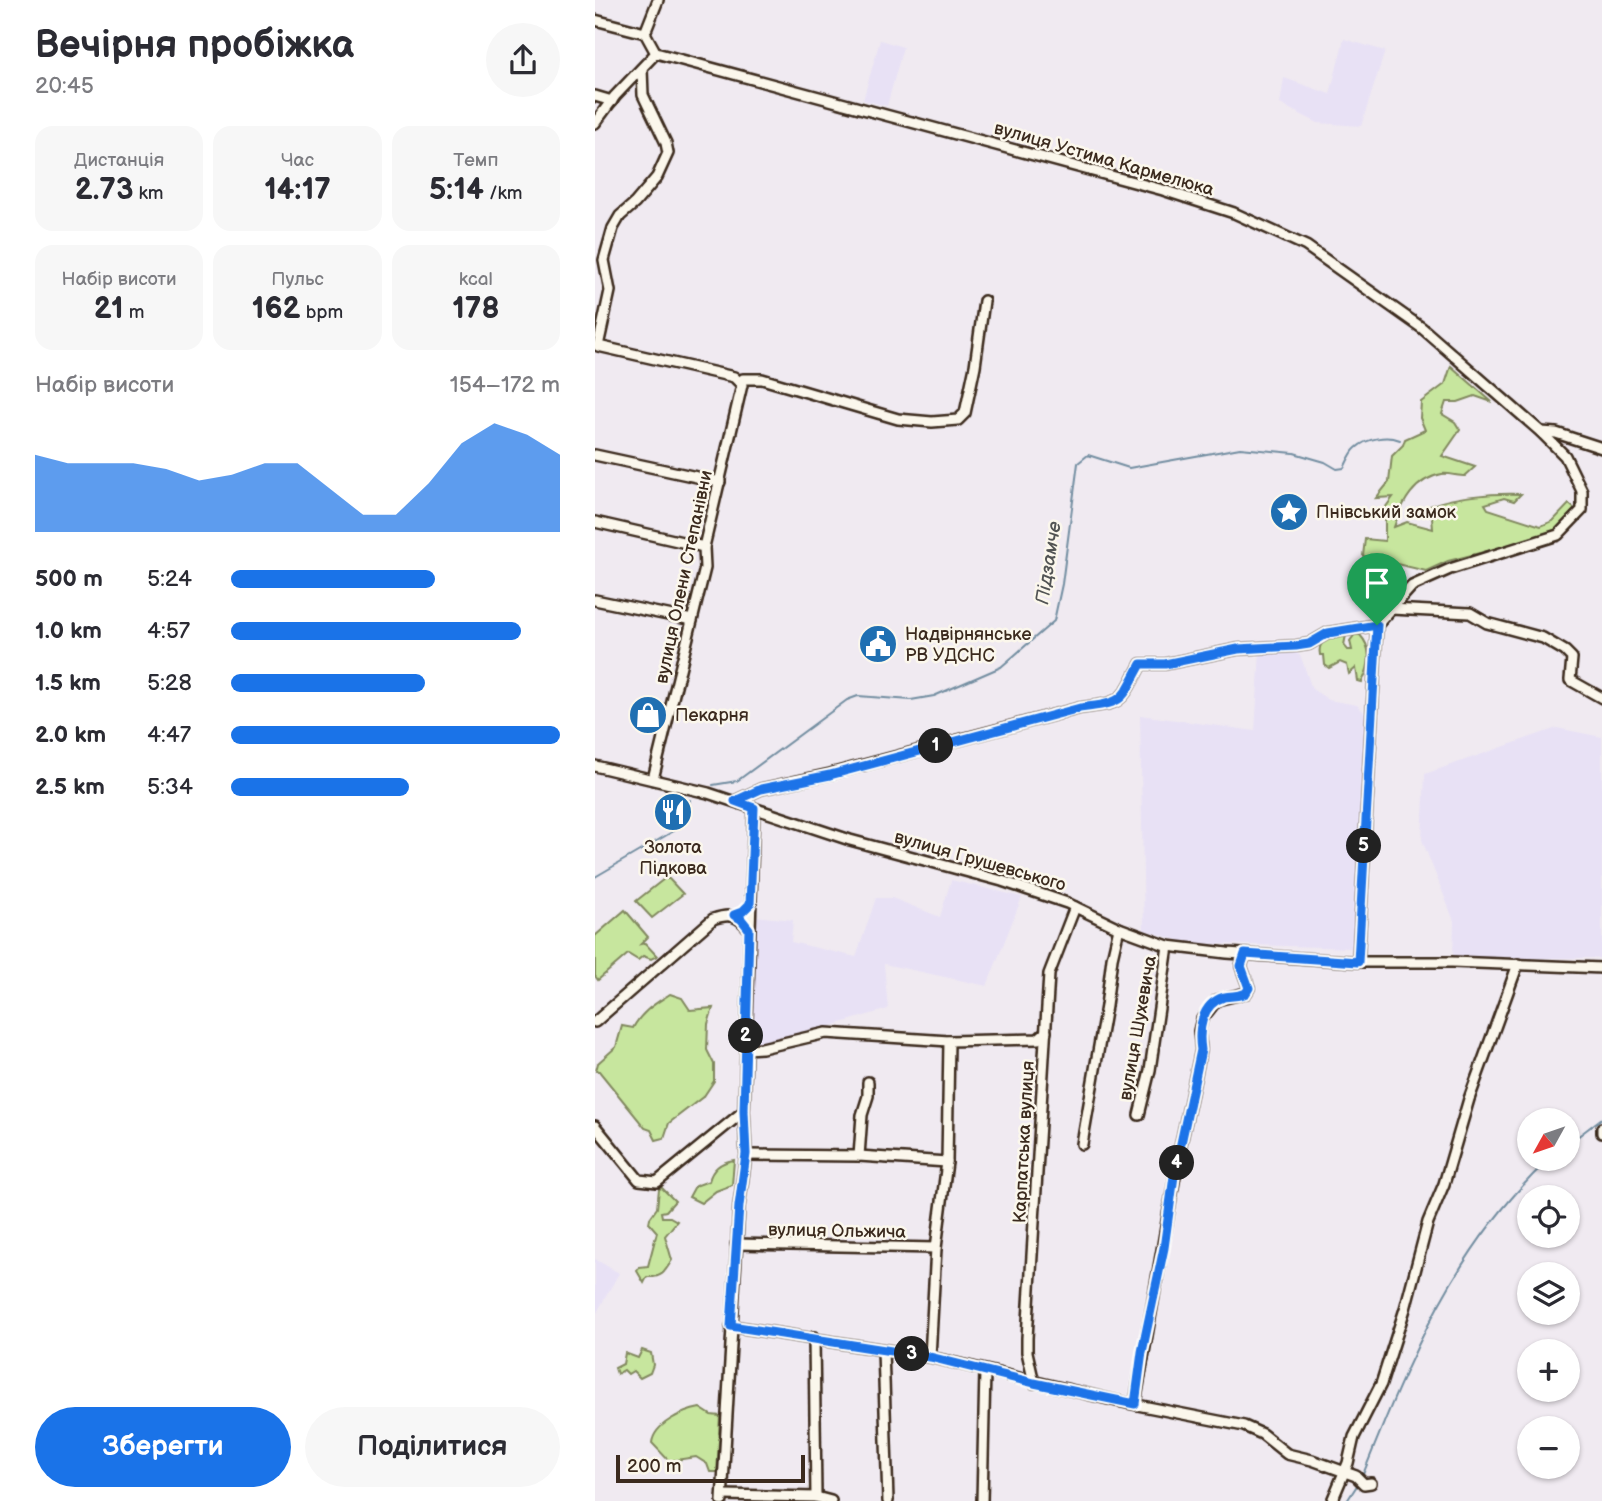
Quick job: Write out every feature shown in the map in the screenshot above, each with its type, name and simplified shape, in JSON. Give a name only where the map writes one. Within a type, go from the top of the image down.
[{"type":"street","points":[[645,33],[658,0]]},
{"type":"street","points":[[595,20],[645,33],[656,54],[595,123]]},
{"type":"street","name":"вулиця Устима Кармелюка","points":[[656,54],[1092,171],[1234,213],[1306,246],[1422,328],[1565,456],[1581,491],[1582,510],[1558,535],[1450,569],[1412,586],[1391,609]]},
{"type":"street","points":[[642,69],[643,95],[666,143],[668,153],[657,177],[620,216],[613,228],[604,260],[610,291],[598,346],[741,380],[762,379],[898,419],[932,422],[958,419],[965,413],[984,301]]},
{"type":"street","points":[[595,96],[612,101]]},
{"type":"street","name":"вулиця Олени Степанівни","points":[[653,779],[705,568],[704,547],[742,386],[741,380]]},
{"type":"street","points":[[1541,432],[1556,433],[1602,448]]},
{"type":"street","points":[[595,455],[720,482]]},
{"type":"street","points":[[595,522],[704,547]]},
{"type":"street","points":[[595,600],[692,620]]},
{"type":"street","points":[[1358,962],[1377,625],[1391,609],[1470,613],[1487,622],[1543,638],[1565,651],[1572,659],[1570,680],[1602,698]]},
{"type":"street","points":[[735,801],[761,789],[830,775],[1080,708],[1117,702],[1141,664],[1165,664],[1238,649],[1309,644],[1328,633],[1377,625]]},
{"type":"street","name":"вулиця Грушевського","points":[[595,766],[735,801],[850,840],[1002,881],[1075,907],[1119,928],[1168,946],[1358,962],[1602,968]]},
{"type":"street","points":[[754,808],[744,1111],[746,1154],[736,1244],[722,1498],[816,1497],[831,1501]]},
{"type":"street","points":[[595,1022],[713,919],[742,912],[750,904]]},
{"type":"street","name":"Карпатська вулиця","points":[[1034,1383],[1027,1352],[1027,1338],[1049,974],[1075,907]]},
{"type":"street","points":[[734,915],[749,929]]},
{"type":"street","points":[[1082,1144],[1119,928]]},
{"type":"street","name":"вулиця Шухевича","points":[[1139,1115],[1150,1070],[1168,946]]},
{"type":"street","points":[[1135,1404],[1142,1352],[1164,1248],[1174,1176],[1201,1050],[1199,1031],[1202,1019],[1217,1000],[1246,993],[1249,988],[1241,966],[1245,954]]},
{"type":"street","points":[[1332,1501],[1348,1463],[1354,1437],[1381,1384],[1405,1309],[1428,1222],[1444,1184],[1486,1048],[1518,964]]},
{"type":"street","points":[[746,1049],[762,1048],[826,1033],[949,1041],[1038,1039],[1046,1032]]},
{"type":"street","points":[[930,1357],[936,1248],[947,1162],[949,1041]]},
{"type":"street","points":[[859,1156],[868,1082]]},
{"type":"street","points":[[595,1126],[639,1180],[657,1182],[744,1111]]},
{"type":"street","points":[[746,1154],[859,1156],[947,1162]]},
{"type":"street","name":"вулиця Ольжича","points":[[736,1244],[936,1248]]},
{"type":"street","points":[[731,1326],[930,1357],[1034,1383],[1244,1426],[1262,1434],[1287,1454],[1313,1460],[1356,1476],[1364,1484],[1371,1483]]},
{"type":"street","points":[[814,1337],[816,1497]]},
{"type":"street","points":[[883,1350],[888,1501]]},
{"type":"street","points":[[982,1501],[985,1371]]},
{"type":"shaded area","points":[[1344,39],[1385,51],[1361,126],[1318,123],[1280,104],[1284,78],[1330,94]]},
{"type":"shaded area","points":[[880,40],[903,47],[887,106],[863,100]]},
{"type":"shaded area","points":[[1294,650],[1301,657],[1312,689],[1329,700],[1357,705],[1366,714],[1354,948],[1188,943],[1144,930],[1140,715],[1255,731],[1260,651]]},
{"type":"shaded area","points":[[1557,728],[1602,737],[1602,958],[1453,958],[1454,921],[1422,840],[1425,774]]},
{"type":"shaded area","points":[[951,880],[1022,897],[987,986],[884,964],[888,1009],[753,1049],[754,916],[793,920],[791,942],[856,957],[876,898],[892,898],[940,917]]},
{"type":"shaded area","points":[[595,1259],[619,1273],[595,1316]]},
{"type":"green space","points":[[1451,366],[1492,402],[1475,396],[1458,402],[1446,402],[1442,414],[1455,422],[1460,430],[1442,456],[1475,467],[1465,476],[1442,474],[1424,481],[1405,501],[1394,527],[1407,522],[1433,529],[1432,517],[1426,508],[1472,496],[1521,494],[1514,501],[1504,498],[1485,504],[1488,509],[1541,526],[1553,521],[1569,504],[1575,509],[1557,529],[1539,538],[1448,561],[1426,571],[1363,556],[1365,539],[1385,541],[1385,508],[1393,497],[1376,498],[1389,482],[1392,456],[1405,439],[1425,430],[1420,418],[1421,402],[1445,384]]},
{"type":"green space","points":[[1341,634],[1346,635],[1344,645],[1348,650],[1352,650],[1350,641],[1355,634],[1360,635],[1367,646],[1368,664],[1362,682],[1358,681],[1356,668],[1349,674],[1347,665],[1340,662],[1329,668],[1325,665],[1324,655],[1320,655],[1322,643]]},
{"type":"green space","points":[[664,879],[669,879],[683,894],[652,918],[636,901]]},
{"type":"green space","points":[[625,910],[648,937],[641,944],[645,943],[657,956],[651,959],[643,956],[638,960],[628,954],[598,980],[595,976],[595,936]]},
{"type":"green space","points":[[670,994],[682,998],[690,1010],[713,1008],[708,1024],[707,1050],[714,1064],[714,1081],[704,1096],[669,1123],[664,1138],[656,1140],[651,1130],[645,1128],[599,1071],[596,1071],[598,1063],[616,1047],[622,1026],[633,1028],[645,1012]]},
{"type":"green space","points":[[734,1160],[732,1185],[716,1191],[701,1203],[689,1197],[695,1186],[709,1181],[718,1167]]},
{"type":"green space","points":[[662,1188],[675,1201],[666,1211],[661,1212],[662,1217],[677,1221],[665,1236],[672,1260],[663,1273],[647,1277],[644,1283],[637,1271],[639,1267],[648,1266],[657,1232],[649,1223],[657,1208],[659,1189]]},
{"type":"green space","points":[[642,1350],[651,1353],[653,1365],[650,1373],[640,1378],[633,1371],[628,1374],[624,1370],[617,1374],[615,1368],[623,1364],[625,1353],[638,1358]]},
{"type":"green space","points":[[700,1408],[711,1415],[720,1416],[719,1433],[722,1438],[719,1441],[717,1472],[710,1472],[707,1464],[696,1457],[669,1461],[652,1443],[664,1424],[678,1415]]},
{"type":"waterway","name":"Підзамче","points":[[713,785],[737,781],[847,700],[858,696],[911,700],[934,696],[1001,667],[1054,621],[1062,584],[1078,463],[1088,455],[1129,468],[1240,448],[1294,453],[1325,462],[1337,469],[1344,468],[1354,450],[1366,442],[1383,438],[1400,440]]},
{"type":"waterway","name":"Підзамче","points":[[595,877],[684,825],[690,800]]},
{"type":"waterway","points":[[1580,1135],[1602,1118]]},
{"type":"waterway","points":[[1362,1477],[1398,1389],[1438,1306],[1487,1229],[1537,1171]]},
{"type":"waterway","points":[[1347,1501],[1358,1484]]},
{"type":"place","name":"Пнівський замок","points":[[1289,512]]},
{"type":"place","name":"Надвірнянське РВ УДСНС","points":[[878,644]]},
{"type":"place","name":"Пекарня","points":[[648,715]]},
{"type":"place","name":"Золота Підкова","points":[[673,812]]},
{"type":"route","points":[[1377,625],[1358,962],[1245,954],[1241,966],[1249,988],[1246,993],[1225,996],[1206,1011],[1199,1031],[1201,1050],[1174,1176],[1164,1248],[1142,1352],[1135,1404],[1034,1383],[930,1357],[731,1326],[739,1206],[746,1154],[744,1111],[749,929],[734,915],[750,904],[754,808],[735,801],[761,789],[830,775],[1080,708],[1117,702],[1141,664],[1165,664],[1238,649],[1309,644],[1328,633],[1377,625]]}]
